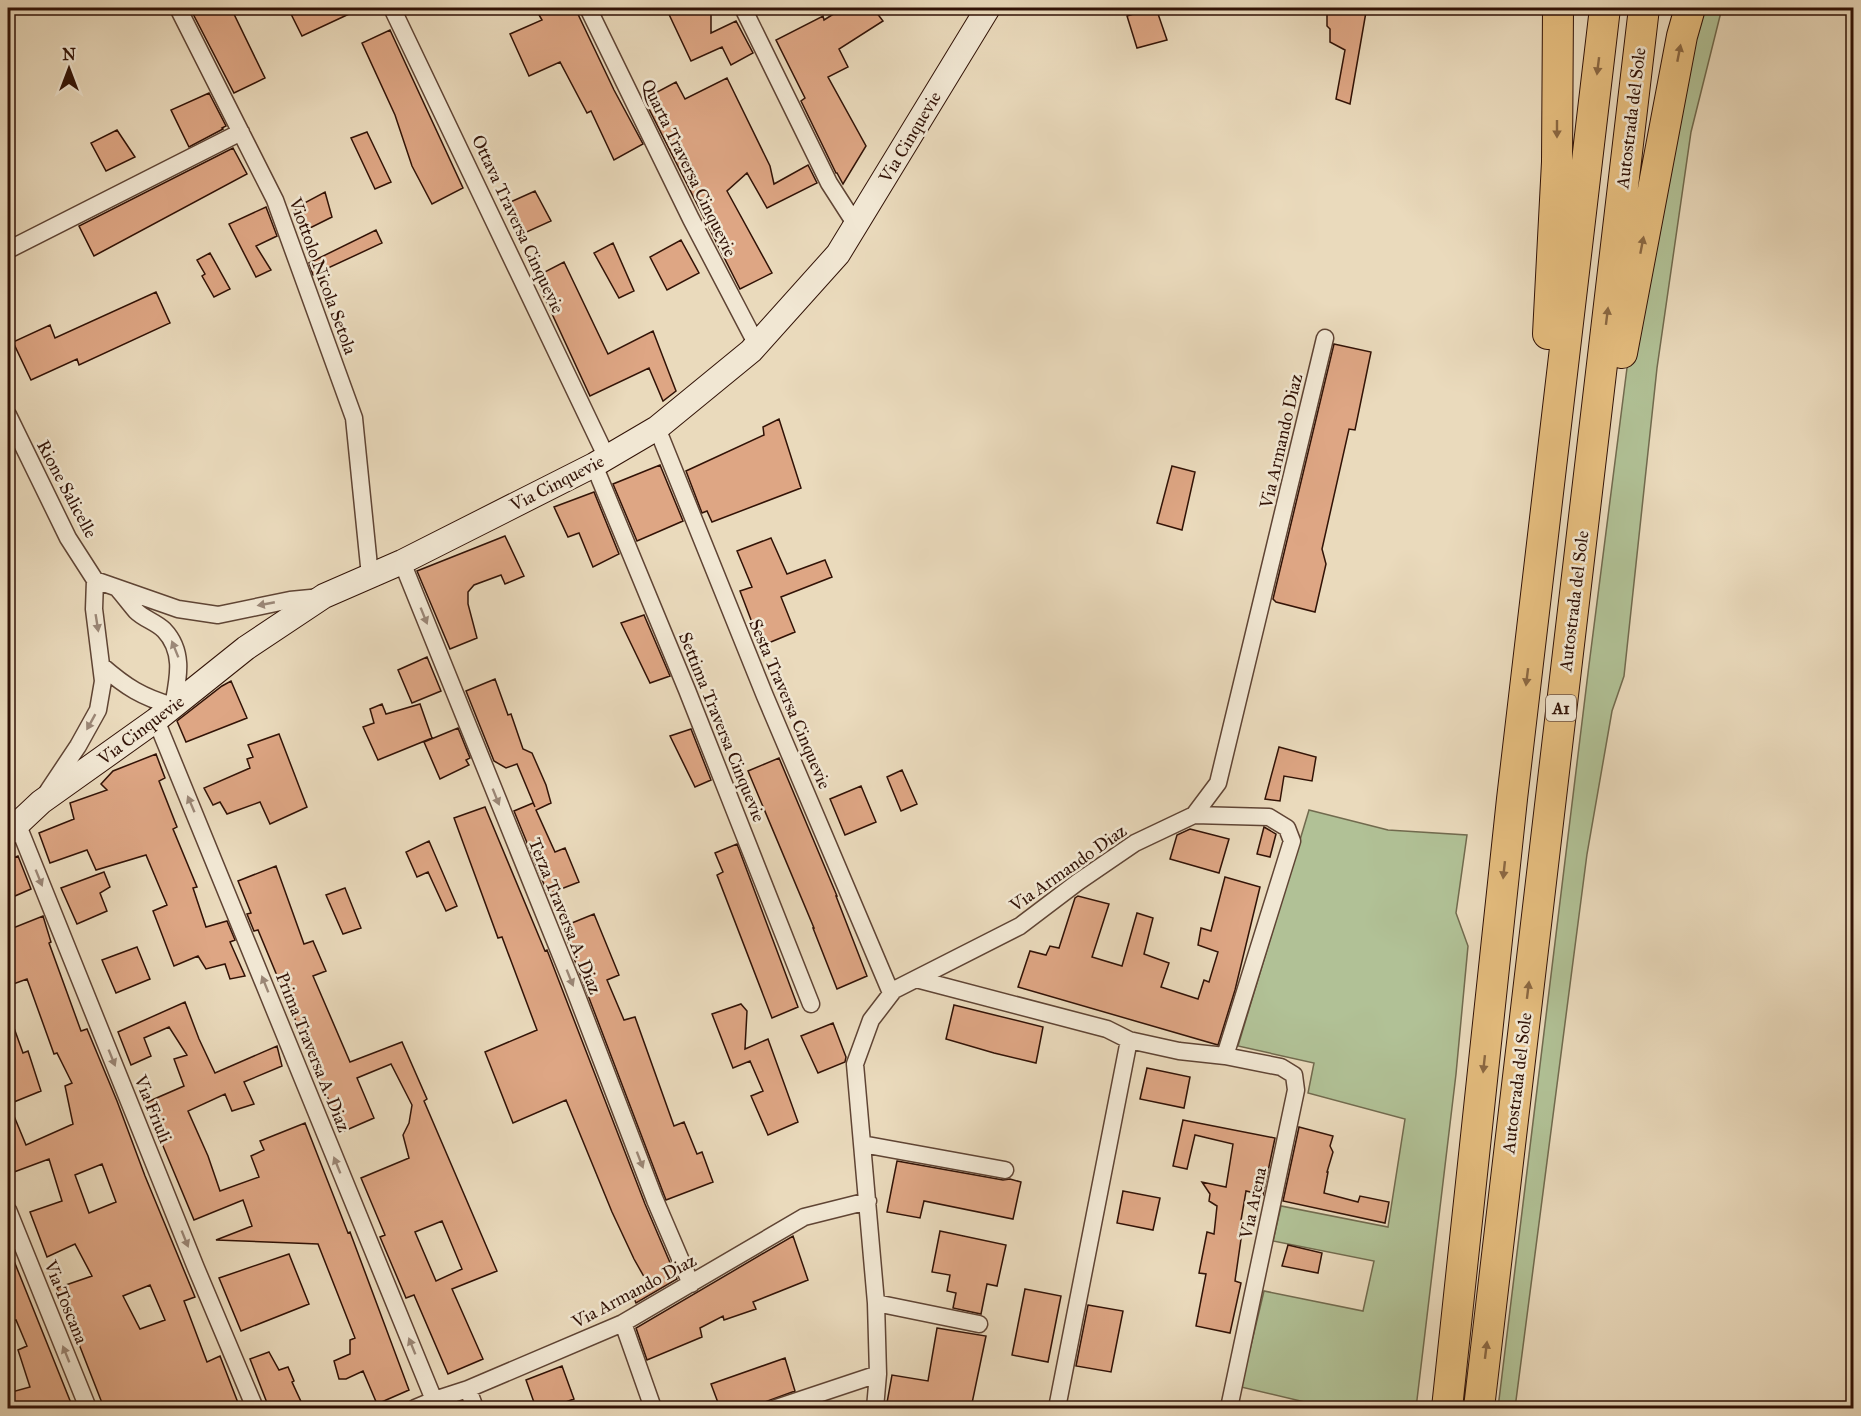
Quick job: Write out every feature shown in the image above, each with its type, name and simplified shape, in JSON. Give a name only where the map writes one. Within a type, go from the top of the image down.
[{"type":"highway","points":[[1533,630],[1557,162],[1558,8]]},
{"type":"highway","name":"Autostrada del Sole","points":[[1447,1408],[1512,799],[1605,8]]},
{"type":"highway","name":"Autostrada del Sole","points":[[1479,1408],[1644,8]]},
{"type":"highway","points":[[1551,800],[1628,320],[1680,48],[1690,8]]},
{"type":"street","name":"Viottolo Nicola Setola","points":[[178,8],[275,200],[354,418],[370,576]]},
{"type":"street","name":"Ottava Traversa Cinquevie","points":[[392,8],[600,461]]},
{"type":"street","name":"Quarta Traversa Cinquevie","points":[[588,8],[691,219],[757,345]]},
{"type":"street","points":[[743,8],[828,183],[856,225]]},
{"type":"street","name":"Via Cinquevie","points":[[12,828],[41,802],[165,713],[246,648],[324,596],[402,562],[600,461],[657,428],[757,345],[838,254],[988,8]]},
{"type":"street","points":[[8,250],[241,132]]},
{"type":"street","name":"Via Armando Diaz","points":[[875,1408],[878,1374],[876,1303],[855,1064],[872,1020],[894,990],[1020,926],[1135,843],[1194,815],[1218,783],[1325,338]]},
{"type":"street","name":"Rione Salicelle","points":[[8,416],[68,537],[95,580]]},
{"type":"street","name":"Sesta Traversa Cinquevie","points":[[657,428],[765,696],[891,993]]},
{"type":"street","name":"Settima Traversa Cinquevie","points":[[600,461],[683,680],[811,1004]]},
{"type":"street","name":"Terza Traversa A. Diaz","points":[[402,562],[572,982],[655,1200],[691,1284]]},
{"type":"street","points":[[41,802],[78,746],[98,710],[103,681],[94,609],[95,580],[178,609],[218,615],[290,600],[324,596]]},
{"type":"street","points":[[102,666],[165,713],[178,679],[179,662],[174,645],[163,629],[137,612],[118,589]]},
{"type":"street","name":"Prima Traversa A. Diaz","points":[[165,713],[434,1400]]},
{"type":"street","points":[[1194,815],[1269,817],[1287,828],[1292,841],[1225,1056]]},
{"type":"street","name":"Via Friuli","points":[[12,828],[255,1408]]},
{"type":"street","name":"Via Arena","points":[[916,979],[1107,1029],[1129,1040],[1179,1051],[1225,1056],[1281,1067],[1294,1075],[1296,1090],[1230,1408]]},
{"type":"street","points":[[1057,1408],[1129,1040]]},
{"type":"street","points":[[862,1144],[1005,1170]]},
{"type":"street","name":"Via Armando Diaz","points":[[415,1408],[468,1389],[623,1323],[804,1218],[867,1201]]},
{"type":"street","name":"Via Toscana","points":[[8,1210],[88,1408]]},
{"type":"street","points":[[876,1303],[979,1324]]},
{"type":"street","points":[[623,1323],[653,1408]]},
{"type":"street","points":[[776,1408],[878,1374]]},
{"type":"street","points":[[468,1389],[475,1408]]},
{"type":"green space","points":[[1696,8],[1722,8],[1691,132],[1657,368],[1624,676],[1612,711],[1587,854],[1515,1408],[1498,1408],[1633,321]]},
{"type":"green space","points":[[1309,810],[1388,830],[1467,835],[1456,913],[1468,946],[1456,1074],[1416,1408],[1330,1408],[1241,1387],[1264,1291],[1363,1311],[1374,1261],[1273,1241],[1281,1206],[1388,1227],[1405,1119],[1308,1093],[1314,1063],[1238,1046]]},
{"type":"building","points":[[190,8],[231,8],[265,78],[234,93]]},
{"type":"building","points":[[288,8],[362,8],[302,36]]},
{"type":"building","points":[[535,8],[575,8],[643,144],[614,160],[591,111],[587,113],[560,62],[529,76],[510,34],[542,20]]},
{"type":"building","points":[[666,8],[711,8],[711,33],[736,21],[753,53],[731,65],[722,47],[691,61]]},
{"type":"building","points":[[843,8],[873,8],[883,21],[839,49],[848,67],[828,77],[866,146],[843,184],[801,101],[805,98],[776,40],[823,16],[824,20]]},
{"type":"building","points":[[1156,8],[1167,40],[1137,48],[1127,16]]},
{"type":"building","points":[[1327,8],[1345,8],[1366,12],[1350,104],[1336,99],[1345,50],[1330,42]]},
{"type":"building","points":[[390,30],[463,188],[432,204],[412,166],[395,115],[362,43]]},
{"type":"building","points":[[727,78],[770,166],[774,184],[808,165],[817,183],[767,208],[747,173],[727,191],[772,273],[740,289],[644,99],[676,82],[685,99]]},
{"type":"building","points":[[209,93],[226,126],[189,147],[171,110]]},
{"type":"building","points":[[117,130],[135,157],[106,171],[91,143]]},
{"type":"building","points":[[367,132],[391,182],[375,189],[351,138]]},
{"type":"building","points":[[233,148],[247,174],[94,256],[79,226]]},
{"type":"building","points":[[535,191],[551,221],[520,235],[506,204]]},
{"type":"building","points":[[325,192],[332,217],[304,231],[295,208]]},
{"type":"building","points":[[266,207],[277,236],[256,246],[271,270],[256,277],[229,224]]},
{"type":"building","points":[[376,230],[382,243],[313,275],[309,263]]},
{"type":"building","points":[[681,240],[699,273],[667,290],[650,257]]},
{"type":"building","points":[[613,243],[634,291],[619,298],[594,253]]},
{"type":"building","points":[[210,253],[230,289],[214,297],[202,276],[205,274],[197,260]]},
{"type":"building","points":[[564,262],[608,354],[653,331],[676,391],[663,401],[649,368],[590,396],[535,277]]},
{"type":"building","points":[[156,292],[170,323],[79,365],[77,359],[31,380],[13,342],[50,325],[55,338]]},
{"type":"building","points":[[1334,344],[1371,352],[1355,430],[1349,429],[1322,549],[1326,564],[1315,612],[1276,602],[1273,599]]},
{"type":"building","points":[[779,419],[801,488],[712,522],[707,511],[702,513],[686,471],[764,435],[763,427]]},
{"type":"building","points":[[660,465],[683,521],[637,541],[613,484]]},
{"type":"building","points":[[1172,466],[1195,472],[1182,530],[1157,523]]},
{"type":"building","points":[[594,492],[619,554],[593,567],[579,533],[568,537],[554,507]]},
{"type":"building","points":[[505,536],[524,576],[505,584],[501,575],[474,585],[468,592],[468,604],[477,638],[450,649],[417,571]]},
{"type":"building","points":[[771,538],[787,574],[825,560],[832,577],[781,597],[795,632],[761,646],[740,591],[752,587],[737,551]]},
{"type":"building","points":[[644,615],[670,676],[650,683],[621,623]]},
{"type":"building","points":[[427,657],[441,691],[412,703],[398,670]]},
{"type":"building","points":[[495,679],[508,715],[511,714],[523,749],[532,753],[546,785],[551,803],[536,810],[555,852],[565,848],[579,882],[548,894],[514,811],[533,803],[535,807],[517,764],[506,768],[494,761],[466,691]]},
{"type":"building","points":[[231,681],[247,718],[186,742],[177,721]]},
{"type":"building","points":[[382,704],[386,714],[420,704],[432,738],[378,760],[363,727],[374,723],[370,709]]},
{"type":"building","points":[[458,728],[470,758],[466,760],[469,765],[440,779],[424,742]]},
{"type":"building","points":[[691,729],[711,780],[695,787],[670,736]]},
{"type":"building","points":[[279,734],[307,807],[270,824],[260,802],[227,814],[220,802],[213,805],[204,788],[250,768],[247,759],[253,757],[248,745]]},
{"type":"building","points":[[1279,747],[1316,757],[1312,781],[1284,776],[1280,801],[1265,799]]},
{"type":"building","points":[[156,754],[165,778],[159,781],[177,827],[173,829],[197,887],[193,888],[206,927],[227,921],[235,940],[230,942],[245,976],[230,979],[225,964],[206,969],[198,956],[174,966],[153,911],[167,905],[146,855],[96,870],[87,850],[50,863],[39,833],[74,819],[70,803],[107,790],[101,784],[113,771]]},
{"type":"building","points":[[779,758],[837,896],[867,976],[837,989],[748,771]]},
{"type":"building","points":[[902,770],[917,804],[901,811],[887,777]]},
{"type":"building","points":[[861,786],[876,822],[845,835],[830,799]]},
{"type":"building","points":[[485,807],[545,951],[547,950],[645,1204],[677,1279],[636,1303],[631,1291],[647,1282],[612,1212],[566,1100],[513,1123],[485,1052],[537,1030],[502,937],[498,938],[454,818]]},
{"type":"building","points":[[1264,827],[1276,834],[1270,857],[1257,854]]},
{"type":"building","points":[[1190,829],[1229,839],[1219,873],[1170,859],[1177,835]]},
{"type":"building","points":[[429,841],[457,906],[446,911],[428,872],[417,877],[406,852]]},
{"type":"building","points":[[737,844],[798,1007],[772,1018],[717,875],[723,872],[715,853]]},
{"type":"building","points":[[18,856],[31,889],[8,899],[8,860]]},
{"type":"building","points":[[276,866],[304,944],[313,941],[326,971],[313,976],[350,1062],[402,1042],[427,1099],[424,1101],[497,1271],[452,1289],[483,1359],[448,1374],[414,1295],[406,1298],[380,1237],[385,1235],[361,1178],[409,1158],[403,1135],[409,1123],[412,1105],[391,1064],[357,1078],[374,1118],[342,1132],[258,930],[254,931],[247,914],[251,913],[238,881]],"holes":[[[442,1221],[462,1269],[436,1281],[415,1232]]]},
{"type":"building","points":[[104,872],[110,887],[100,893],[107,911],[77,924],[61,888]]},
{"type":"building","points":[[1225,877],[1260,887],[1235,990],[1218,1045],[1018,987],[1030,951],[1046,955],[1050,946],[1059,948],[1075,898],[1078,896],[1109,904],[1092,957],[1122,966],[1137,913],[1153,918],[1144,954],[1169,963],[1161,987],[1198,999],[1204,980],[1209,982],[1218,952],[1198,945],[1201,928],[1211,931]]},
{"type":"building","points":[[345,888],[361,928],[343,934],[326,895]]},
{"type":"building","points":[[594,914],[619,975],[607,980],[624,1020],[635,1017],[674,1126],[684,1122],[697,1154],[702,1152],[713,1182],[666,1200],[562,927]]},
{"type":"building","points":[[43,916],[51,942],[49,943],[81,1031],[87,1029],[195,1297],[184,1301],[207,1362],[220,1356],[240,1408],[104,1408],[57,1288],[92,1276],[75,1244],[47,1257],[30,1212],[62,1201],[49,1159],[14,1172],[8,1157],[8,1014],[23,1053],[28,1051],[41,1091],[9,1104],[26,1145],[73,1124],[65,1086],[72,1083],[57,1053],[54,1054],[27,979],[8,986],[8,930]],"holes":[[[102,1164],[116,1202],[89,1213],[75,1175]],[[150,1285],[165,1320],[140,1329],[123,1296]]]},
{"type":"building","points":[[137,947],[150,979],[116,993],[102,960]]},
{"type":"building","points":[[185,1002],[215,1073],[277,1046],[282,1066],[244,1082],[254,1104],[232,1111],[225,1094],[188,1111],[208,1156],[220,1191],[259,1177],[251,1156],[264,1150],[260,1141],[305,1123],[348,1233],[350,1232],[409,1390],[377,1404],[363,1371],[346,1379],[339,1379],[334,1361],[350,1354],[350,1340],[355,1338],[318,1244],[216,1240],[252,1226],[243,1200],[194,1220],[145,1103],[184,1086],[174,1059],[187,1055],[169,1027],[144,1038],[151,1056],[131,1065],[118,1032]]},
{"type":"building","points":[[741,1004],[747,1011],[745,1049],[768,1039],[798,1122],[768,1135],[751,1096],[763,1091],[750,1061],[733,1068],[712,1014]]},
{"type":"building","points":[[954,1005],[1043,1027],[1036,1063],[946,1039]]},
{"type":"building","points":[[833,1023],[846,1057],[845,1062],[818,1073],[801,1036]]},
{"type":"building","points":[[1147,1068],[1190,1077],[1184,1108],[1140,1099]]},
{"type":"building","points":[[1183,1120],[1275,1138],[1263,1195],[1246,1191],[1238,1238],[1241,1239],[1235,1281],[1241,1283],[1230,1333],[1196,1326],[1206,1274],[1199,1273],[1207,1232],[1214,1234],[1217,1206],[1209,1201],[1210,1194],[1202,1182],[1226,1187],[1233,1144],[1195,1135],[1187,1169],[1173,1166]]},
{"type":"building","points":[[1299,1127],[1333,1136],[1330,1146],[1333,1152],[1324,1193],[1358,1202],[1360,1196],[1389,1202],[1385,1223],[1283,1201]]},
{"type":"building","points":[[897,1161],[1021,1182],[1013,1219],[924,1201],[920,1218],[887,1212]]},
{"type":"building","points":[[1123,1191],[1160,1198],[1153,1230],[1117,1223]]},
{"type":"building","points":[[940,1231],[1006,1245],[997,1286],[987,1284],[981,1314],[953,1308],[956,1293],[947,1291],[950,1275],[932,1272]]},
{"type":"building","points":[[793,1236],[808,1280],[753,1302],[756,1309],[724,1320],[723,1316],[700,1328],[702,1337],[647,1360],[636,1328]]},
{"type":"building","points":[[1288,1245],[1322,1253],[1318,1273],[1282,1266]]},
{"type":"building","points":[[8,1246],[73,1408],[8,1408],[8,1393],[30,1387],[18,1350],[27,1346],[16,1320],[8,1322]]},
{"type":"building","points":[[289,1254],[309,1304],[241,1331],[219,1278]]},
{"type":"building","points":[[1025,1289],[1061,1296],[1048,1362],[1012,1355]]},
{"type":"building","points":[[1088,1305],[1123,1311],[1111,1372],[1076,1366]]},
{"type":"building","points":[[937,1328],[986,1336],[971,1408],[886,1408],[892,1375],[928,1381]]},
{"type":"building","points":[[269,1352],[279,1370],[288,1367],[304,1408],[269,1408],[250,1359]]},
{"type":"building","points":[[785,1358],[795,1391],[748,1408],[720,1408],[711,1384]]},
{"type":"building","points":[[562,1366],[574,1399],[549,1408],[536,1408],[526,1380]]}]
